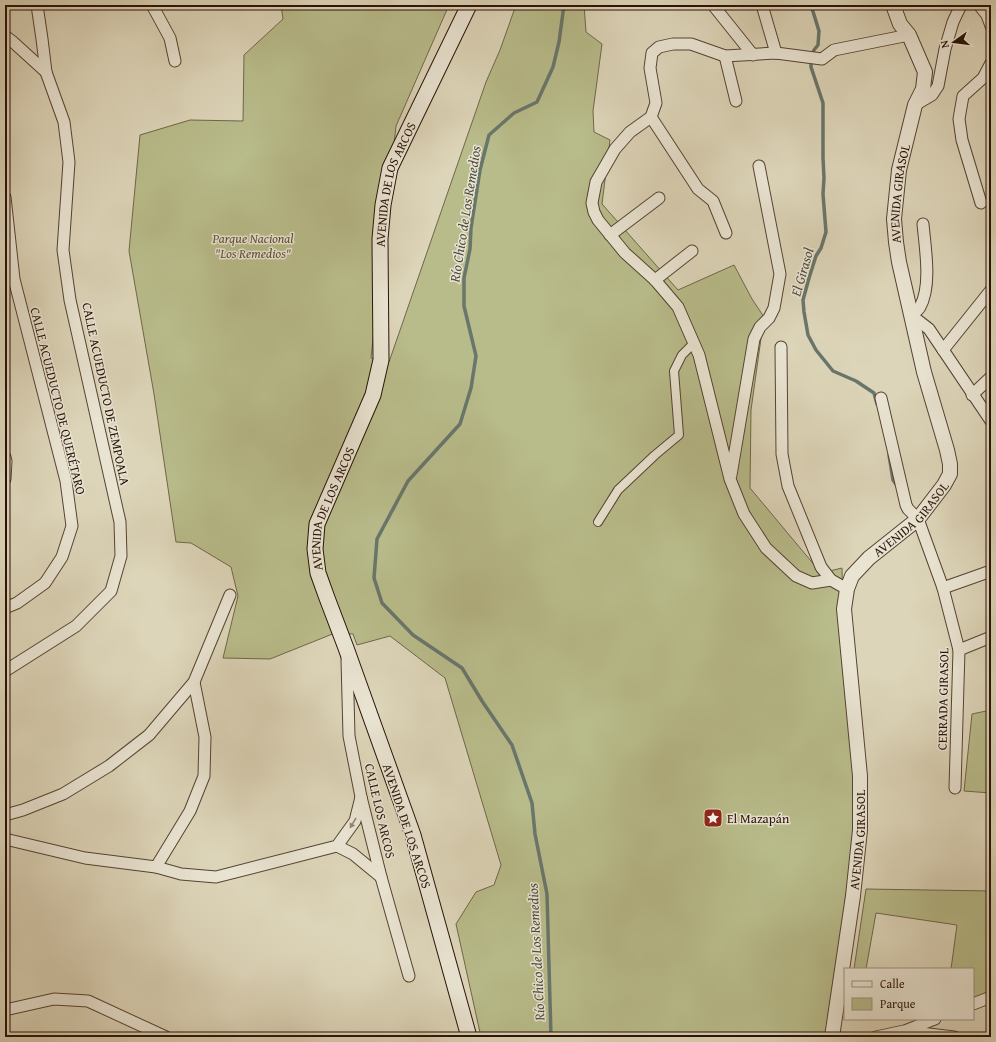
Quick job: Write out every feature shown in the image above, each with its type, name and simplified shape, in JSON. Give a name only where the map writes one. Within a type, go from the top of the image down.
[{"type":"main road","name":"AVENIDA DE LOS ARCOS","points":[[468,1037],[413,835],[318,572],[315,549],[317,524],[373,395],[381,360],[380,239],[382,205],[390,168],[469,5]]},
{"type":"street","name":"CALLE ACUEDUCTO DE ZEMPOALA","points":[[5,670],[76,626],[111,591],[122,556],[120,522],[70,300],[63,250],[69,162],[64,122],[46,72],[37,5]]},
{"type":"street","points":[[152,5],[170,38],[176,61]]},
{"type":"street","points":[[713,5],[753,55]]},
{"type":"street","points":[[762,5],[776,53]]},
{"type":"street","name":"AVENIDA GIRASOL","points":[[832,1037],[853,896],[860,830],[860,776],[844,609],[847,589],[852,576],[869,558],[918,519],[944,485],[950,474],[950,464],[947,450],[924,372],[899,262],[894,219],[898,170],[916,105],[923,89],[924,72],[908,35],[900,24],[894,5]]},
{"type":"street","points":[[916,105],[932,95],[938,86],[945,50],[953,22],[961,5]]},
{"type":"street","points":[[979,5],[988,15],[991,26]]},
{"type":"street","points":[[831,580],[812,583],[796,576],[766,548],[744,514],[730,480],[699,355],[678,307],[655,280],[625,253],[610,235],[598,220],[592,203],[596,182],[616,149],[630,132],[651,118],[656,103],[650,68],[652,53],[659,47],[673,44],[691,44],[725,56],[776,53],[822,59],[834,50],[908,35]]},
{"type":"street","points":[[5,36],[46,72]]},
{"type":"street","points":[[725,56],[736,101]]},
{"type":"street","points":[[981,203],[962,140],[959,119],[963,96],[983,78],[991,63]]},
{"type":"street","points":[[651,118],[698,189],[713,201],[726,233]]},
{"type":"street","points":[[730,480],[754,339],[760,327],[770,318],[774,308],[780,274],[759,166]]},
{"type":"street","name":"CALLE ACUEDUCTO DE QUERÉTARO","points":[[5,197],[14,278],[66,482],[72,526],[62,557],[45,583],[17,603],[5,608]]},
{"type":"street","points":[[610,235],[659,198]]},
{"type":"street","points":[[923,224],[927,281],[920,308],[911,315],[929,329],[972,395],[991,421]]},
{"type":"street","points":[[655,280],[692,251]]},
{"type":"street","points":[[943,350],[991,290]]},
{"type":"street","points":[[598,522],[618,490],[655,455],[679,435],[674,371],[682,355],[694,343]]},
{"type":"street","points":[[781,347],[782,454],[788,486],[821,567],[831,580],[847,589]]},
{"type":"street","points":[[972,395],[991,377]]},
{"type":"street","points":[[881,398],[906,505],[918,519]]},
{"type":"street","points":[[5,456],[5,479]]},
{"type":"street","name":"CERRADA GIRASOL","points":[[918,519],[943,588],[959,650],[955,788]]},
{"type":"street","points":[[943,588],[991,571]]},
{"type":"street","points":[[5,815],[23,810],[63,794],[109,766],[149,735],[194,682],[230,595]]},
{"type":"street","points":[[959,650],[991,637]]},
{"type":"street","name":"CALLE LOS ARCOS","points":[[346,648],[349,736],[361,797],[381,877],[409,976]]},
{"type":"street","points":[[156,867],[190,811],[204,776],[205,737],[194,682]]},
{"type":"street","points":[[5,839],[85,858],[156,867],[181,874],[216,877],[337,846],[355,820],[361,797]]},
{"type":"street","points":[[337,846],[353,854],[381,877]]},
{"type":"street","points":[[974,1004],[991,997]]},
{"type":"street","points":[[5,1010],[54,999],[88,1001],[166,1037]]},
{"type":"street","points":[[876,1037],[904,1031],[932,1020]]},
{"type":"street","points":[[904,1031],[951,1037]]},
{"type":"green space","name":"Parque Nacional \"Los Remedios\"","points":[[281,5],[449,5],[396,126],[371,358],[389,362],[486,82],[500,50],[516,5],[584,5],[586,32],[602,44],[593,111],[594,132],[610,140],[602,204],[678,290],[734,265],[752,299],[764,317],[751,410],[750,488],[821,573],[842,568],[843,628],[853,765],[855,836],[827,1037],[481,1037],[456,924],[476,892],[494,885],[501,865],[445,678],[390,636],[357,645],[353,634],[335,633],[270,659],[223,658],[238,596],[231,567],[191,543],[176,542],[154,394],[129,251],[140,135],[190,120],[243,121],[244,55],[283,19]]},
{"type":"green space","points":[[991,710],[991,793],[964,791],[972,714]]},
{"type":"green space","points":[[866,889],[991,891],[991,993],[974,999],[974,968],[951,968],[957,925],[876,913],[866,968],[854,968]]},
{"type":"waterway","name":"Río Chico de Los Remedios","points":[[551,1037],[547,894],[535,834],[532,803],[512,745],[462,668],[413,635],[382,603],[374,578],[377,539],[408,481],[460,424],[471,388],[476,356],[464,306],[464,278],[470,249],[471,228],[480,170],[489,135],[514,113],[537,102],[553,67],[559,42],[564,5]]},
{"type":"waterway","name":"El Girasol","points":[[811,5],[819,31],[818,45],[814,50],[811,59],[811,67],[823,103],[823,194],[826,232],[809,278],[803,300],[804,312],[808,335],[816,350],[833,371],[856,381],[874,393],[877,404]]},
{"type":"waterway","name":"El Girasol","points":[[889,455],[893,480],[898,487]]},
{"type":"place","name":"El Mazapán","points":[[713,818]]}]
